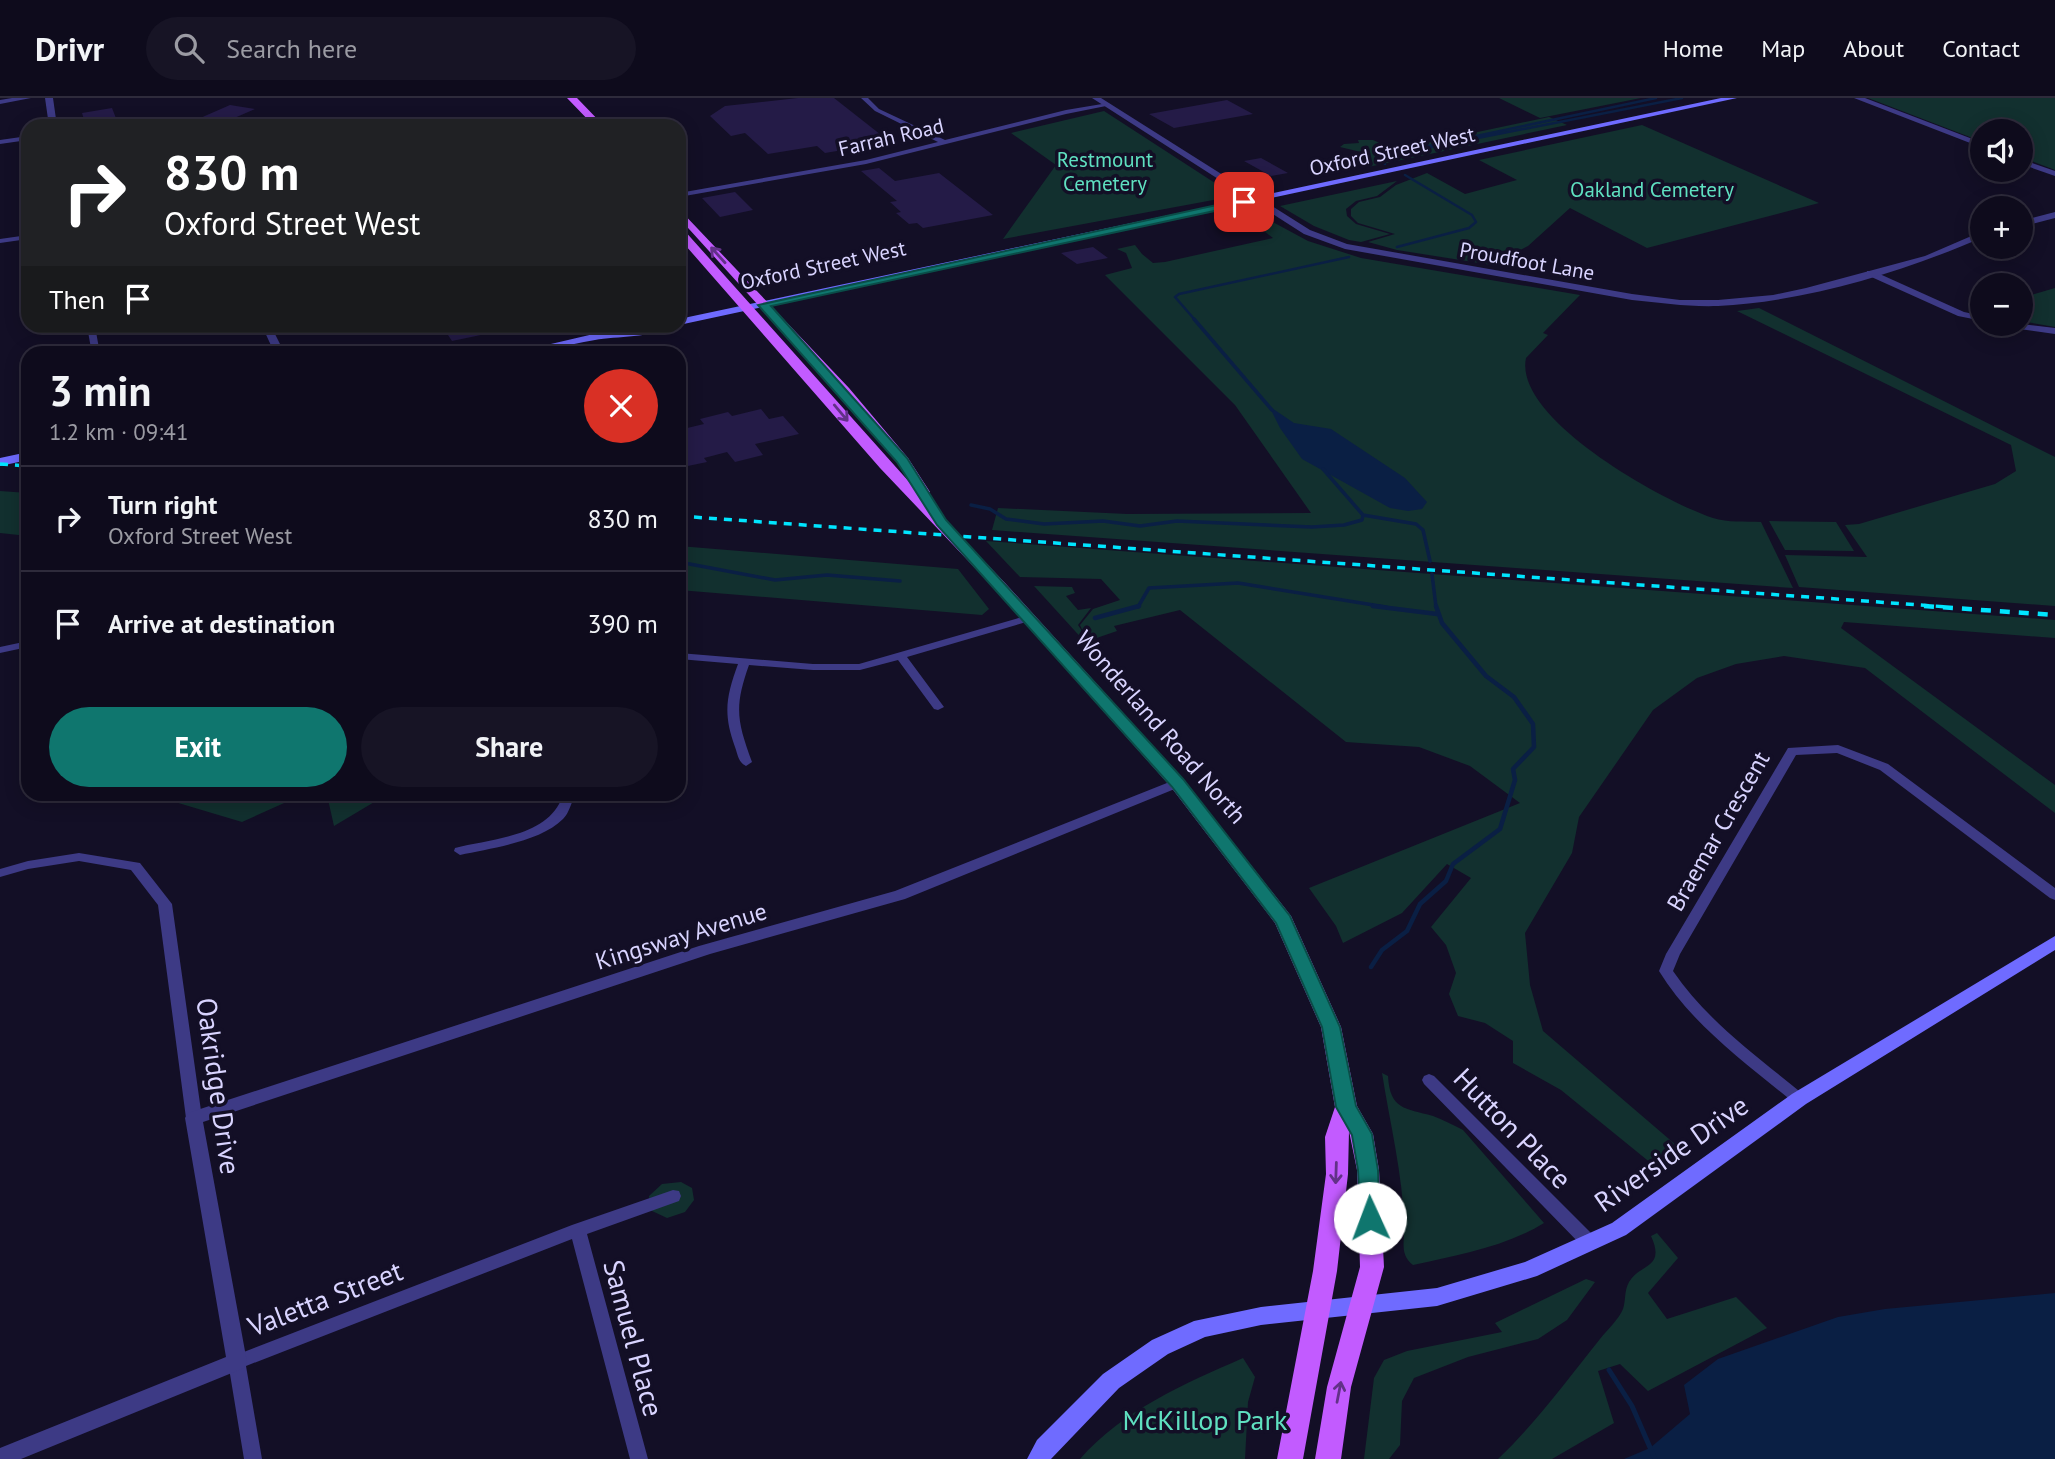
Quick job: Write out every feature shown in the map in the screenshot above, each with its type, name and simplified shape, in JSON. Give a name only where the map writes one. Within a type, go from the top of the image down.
[{"type":"main road","name":"Oxford Street West","points":[[686,321],[742,305],[1006,247],[1017,248],[1254,200],[1733,98]]},
{"type":"main road","points":[[569,102],[579,119]]},
{"type":"main road","points":[[569,102],[590,119]]},
{"type":"main road","name":"Wonderland Road North","points":[[686,220],[844,391],[902,461],[941,522]]},
{"type":"main road","name":"Wonderland Road North","points":[[686,239],[885,465],[941,522],[1177,783],[1284,921],[1331,1027],[1346,1107],[1362,1134],[1368,1170],[1372,1267],[1339,1387],[1328,1459]]},
{"type":"main road","name":"Oxford Street West","points":[[686,313],[742,305]]},
{"type":"main road","points":[[551,346],[606,333]]},
{"type":"main road","points":[[598,336],[630,333]]},
{"type":"main road","points":[[0,462],[21,458]]},
{"type":"main road","name":"Riverside Drive","points":[[1039,1459],[1045,1448],[1111,1381],[1160,1347],[1202,1328],[1261,1316],[1318,1312],[1437,1297],[1530,1270],[1619,1229],[1798,1099],[2055,942]]},
{"type":"main road","name":"Wonderland Road North","points":[[1290,1459],[1318,1312],[1337,1174],[1336,1137],[1346,1107]]},
{"type":"street","points":[[0,102],[26,98]]},
{"type":"street","points":[[49,98],[52,119]]},
{"type":"street","points":[[864,98],[877,110],[945,143]]},
{"type":"street","name":"Proudfoot Lane","points":[[1096,98],[1307,232],[1345,246],[1632,297],[1680,303],[1741,302],[1807,291],[1928,258],[1970,240]]},
{"type":"street","points":[[1858,98],[1970,141]]},
{"type":"street","name":"Farrah Road","points":[[686,194],[866,162],[1066,112],[1108,105]]},
{"type":"street","points":[[0,142],[21,139]]},
{"type":"street","points":[[2033,166],[2055,174]]},
{"type":"street","points":[[2033,221],[2055,215]]},
{"type":"street","points":[[0,241],[21,238]]},
{"type":"street","points":[[1870,273],[1970,316]]},
{"type":"street","points":[[2033,328],[2055,331]]},
{"type":"street","points":[[686,657],[813,667],[860,667],[1029,618]]},
{"type":"street","points":[[0,650],[21,646]]},
{"type":"street","points":[[900,655],[938,707]]},
{"type":"street","points":[[745,661],[734,690],[730,714],[746,762]]},
{"type":"street","name":"Braemar Crescent","points":[[1798,1099],[1697,1010],[1675,987],[1666,971],[1672,954],[1792,751],[1838,749],[1884,767],[2055,895]]},
{"type":"street","name":"Kingsway Avenue","points":[[194,1118],[705,950],[900,895],[1177,783]]},
{"type":"street","points":[[460,851],[512,839],[544,826],[561,814],[567,801]]},
{"type":"street","name":"Oakridge Drive","points":[[0,873],[28,865],[79,857],[135,866],[165,904],[194,1118],[253,1459]]},
{"type":"street","name":"Hutton Place","points":[[1429,1080],[1589,1242]]},
{"type":"street","name":"Valetta Street","points":[[0,1458],[237,1362],[673,1196]]},
{"type":"street","name":"Samuel Place","points":[[578,1230],[639,1459]]},
{"type":"green space","points":[[1499,98],[1641,98],[1540,118]]},
{"type":"green space","points":[[1868,98],[2055,98],[2055,170],[2033,162],[2033,119],[1970,119],[1970,137]]},
{"type":"green space","name":"Restmount Cemetery","points":[[1104,111],[1235,196],[1003,239],[1056,165],[1011,133]]},
{"type":"green space","points":[[1549,117],[1567,125],[1368,167],[1351,158],[1366,155],[1365,153],[1340,147],[1344,144],[1359,143],[1358,140],[1373,140],[1386,146],[1383,152]]},
{"type":"green space","name":"Oakland Cemetery","points":[[1642,125],[1819,203],[1647,248],[1570,208],[1528,246],[1492,265],[1397,250],[1368,242],[1395,234],[1358,223],[1351,216],[1351,209],[1359,202],[1380,197],[1396,185],[1427,173],[1465,194],[1517,180],[1479,160]]},
{"type":"green space","points":[[1397,181],[1377,196],[1356,201],[1346,209],[1347,216],[1356,224],[1390,234],[1361,242],[1314,226],[1280,206]]},
{"type":"green space","points":[[1267,219],[1308,241],[1361,258],[1580,295],[1543,333],[1548,335],[1526,358],[1528,382],[1543,406],[1596,455],[1661,495],[1719,520],[1761,522],[1793,588],[992,530],[998,508],[1127,514],[1311,513],[1235,405],[1105,275],[1132,268],[1126,253],[1117,249],[1135,245],[1153,263],[1165,262],[1273,238],[1252,222]]},
{"type":"green space","points":[[2055,288],[2055,327],[2033,323],[2033,294]]},
{"type":"green space","points":[[1759,308],[2055,457],[2055,606],[1799,587],[1785,555],[1867,557],[1845,525],[1859,524],[1995,484],[2016,471],[2011,445],[1737,311]]},
{"type":"green space","points":[[0,491],[21,492],[21,535],[0,533]]},
{"type":"green space","points":[[1769,521],[1836,522],[1854,551],[1785,550]]},
{"type":"green space","points":[[986,541],[2055,620],[2055,638],[1844,622],[1841,628],[2055,785],[2055,813],[1865,668],[1784,656],[1736,664],[1697,678],[1653,710],[1579,817],[1572,853],[1525,933],[1530,985],[1543,1031],[1676,1145],[1652,1164],[1561,1090],[1513,1063],[1513,1041],[1485,1023],[1458,1016],[1449,994],[1456,973],[1446,945],[1431,927],[1471,878],[1447,864],[1402,913],[1343,943],[1336,926],[1309,888],[1520,803],[1470,766],[1419,747],[1346,742],[1180,610],[1114,626],[1117,631],[1085,642],[1034,586],[1072,587],[1075,593],[1066,596],[1078,610],[1091,608],[1078,625],[1084,634],[1080,625],[1093,609],[1120,600],[1101,579],[1020,577]]},
{"type":"green space","points":[[686,547],[958,569],[989,609],[982,615],[686,591]]},
{"type":"green space","points":[[175,801],[289,801],[242,822]]},
{"type":"green space","points":[[329,801],[376,801],[334,826]]},
{"type":"green space","points":[[1382,1073],[1388,1076],[1392,1095],[1401,1106],[1463,1130],[1544,1223],[1497,1244],[1413,1265],[1404,1252],[1401,1187]]},
{"type":"green space","points":[[681,1182],[692,1188],[694,1200],[685,1212],[667,1218],[650,1210],[649,1196],[662,1184]]},
{"type":"green space","points":[[1657,1233],[1678,1258],[1648,1293],[1667,1319],[1736,1297],[1767,1328],[1648,1391],[1620,1364],[1598,1371],[1614,1423],[1552,1459],[1498,1459],[1538,1416],[1619,1317],[1629,1282],[1654,1260],[1655,1247],[1651,1236]]},
{"type":"green space","points":[[1586,1279],[1595,1282],[1567,1320],[1538,1339],[1468,1357],[1414,1378],[1402,1401],[1400,1445],[1389,1459],[1364,1459],[1374,1378],[1384,1360],[1407,1351],[1502,1332],[1495,1323]]},
{"type":"green space","name":"McKillop Park","points":[[1243,1358],[1255,1377],[1248,1402],[1245,1459],[1080,1459],[1115,1426],[1135,1412],[1177,1388]]},
{"type":"water","points":[[1269,406],[1294,423],[1331,429],[1405,478],[1427,502],[1422,509],[1408,511],[1390,508],[1302,459],[1280,428]]},
{"type":"water","points":[[2055,1293],[2055,1459],[1624,1459],[1650,1448],[1690,1414],[1684,1385],[1718,1359],[1838,1317],[1885,1309]]},
{"type":"building","points":[[798,98],[834,98],[890,142],[825,153],[817,146],[768,154],[745,133],[731,136],[710,116],[725,106]]},
{"type":"building","points":[[1227,100],[1253,114],[1174,128],[1149,114]]},
{"type":"building","points":[[230,105],[255,109],[232,119],[198,119]]},
{"type":"building","points":[[112,108],[116,119],[84,119],[82,113]]},
{"type":"building","points":[[1261,158],[1288,173],[1271,176],[1244,161]]},
{"type":"building","points":[[879,168],[895,181],[939,173],[993,215],[923,228],[917,223],[909,224],[896,213],[901,212],[890,202],[897,201],[861,171]]},
{"type":"building","points":[[735,192],[753,210],[720,217],[702,198]]},
{"type":"building","points":[[1093,247],[1108,258],[1077,264],[1061,253]]},
{"type":"building","points":[[447,333],[490,333],[452,341]]},
{"type":"building","points":[[761,409],[769,419],[783,416],[799,434],[755,444],[763,455],[735,462],[727,452],[704,458],[707,462],[686,466],[686,428],[704,424],[700,419],[728,412],[732,416]]},
{"type":"waterway","points":[[1391,154],[1656,98]]},
{"type":"waterway","points":[[1385,164],[1376,158],[1682,98]]},
{"type":"waterway","points":[[1397,247],[1469,228],[1476,222],[1472,215],[1405,175]]},
{"type":"waterway","points":[[1195,320],[1175,297],[1179,294],[1349,257]]},
{"type":"waterway","points":[[1194,319],[1272,410]]},
{"type":"waterway","points":[[1323,469],[1363,515]]},
{"type":"waterway","points":[[971,505],[990,509],[1006,519],[1044,524],[1103,521],[1140,526],[1177,521],[1312,527],[1344,525],[1362,520],[1363,515]]},
{"type":"waterway","points":[[1363,515],[1416,524],[1423,530],[1430,561]]},
{"type":"waterway","points":[[686,563],[775,580],[827,575],[900,581]]},
{"type":"waterway","points":[[1432,574],[1436,607]]},
{"type":"waterway","points":[[1138,606],[1149,588],[1238,583],[1386,607]]},
{"type":"waterway","points":[[1095,618],[1138,606]]},
{"type":"waterway","points":[[1373,606],[1437,614]]},
{"type":"waterway","points":[[1371,967],[1382,950],[1407,931],[1420,904],[1446,881],[1453,864],[1500,829],[1515,780],[1513,769],[1534,747],[1533,724],[1514,697],[1486,676],[1442,623],[1436,606]]},
{"type":"waterway","points":[[1609,1370],[1632,1406],[1655,1459]]},
{"type":"railway","points":[[0,464],[21,466]]},
{"type":"railway","points":[[686,517],[1948,607]]},
{"type":"railway","points":[[1924,606],[2055,615]]},
{"type":"route","points":[[1244,202],[1017,248],[1013,253],[763,305],[844,391],[902,461],[941,522],[1177,783],[1284,921],[1331,1027],[1346,1107],[1362,1134],[1368,1170],[1370,1218]]}]
